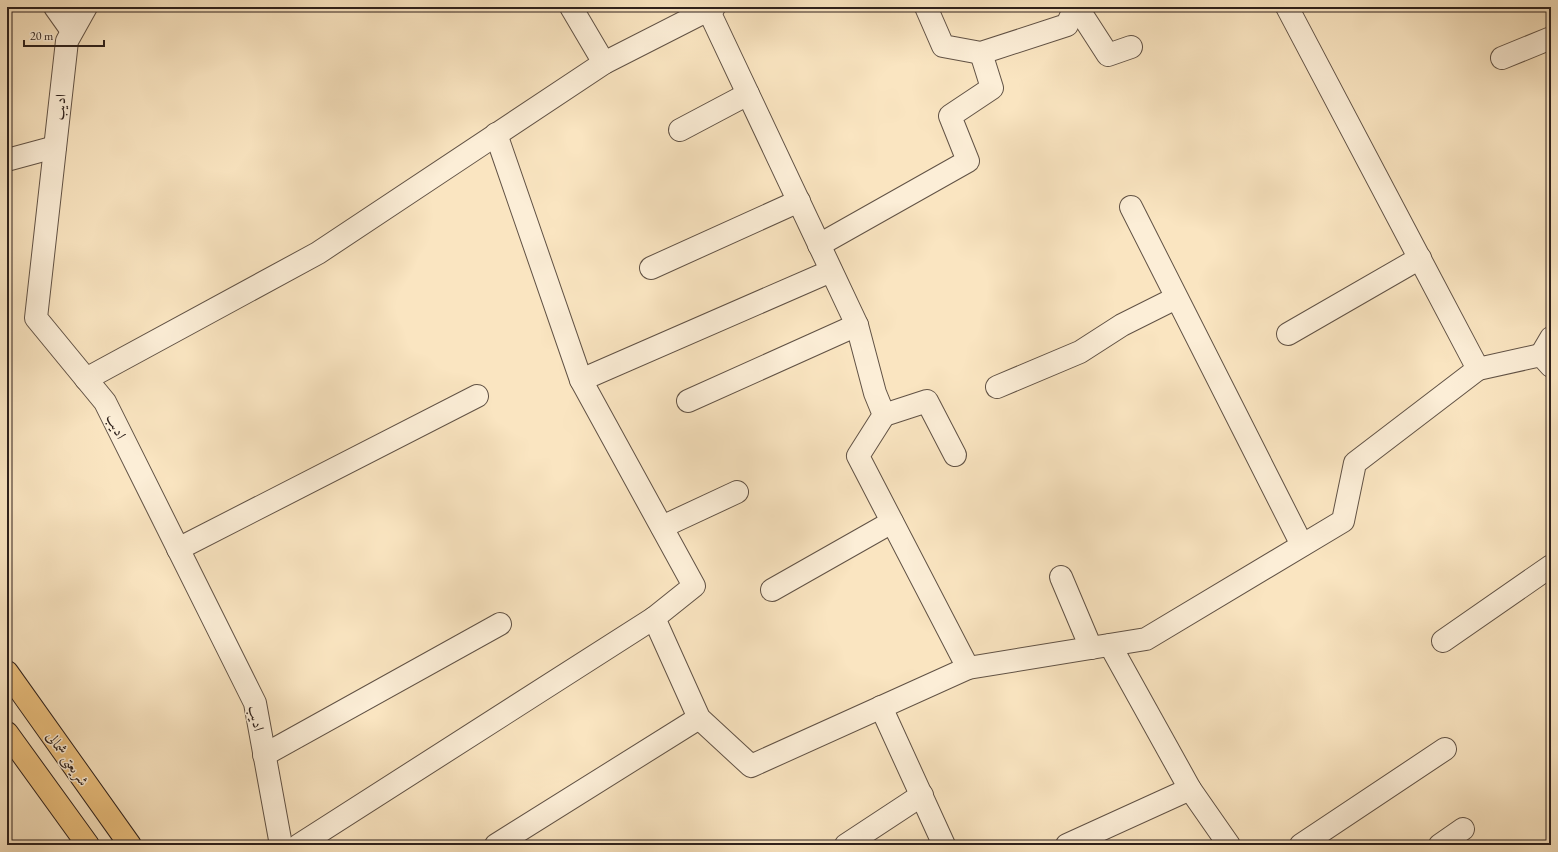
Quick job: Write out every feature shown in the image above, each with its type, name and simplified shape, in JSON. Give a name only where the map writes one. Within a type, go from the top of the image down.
[{"type":"main road","name":"شریعتی شمالی","points":[[7,672],[130,845]]},
{"type":"main road","points":[[7,733],[88,845]]},
{"type":"street","points":[[55,7],[72,31]]},
{"type":"street","name":"ادیب","points":[[86,7],[67,41],[36,318],[105,402],[255,703],[281,845]]},
{"type":"street","points":[[570,7],[604,63]]},
{"type":"street","points":[[926,7],[943,46],[981,53],[1067,25],[1076,7],[1108,55],[1131,47]]},
{"type":"street","points":[[1287,7],[1478,369]]},
{"type":"street","points":[[86,379],[318,253],[604,63],[710,8],[748,94],[857,325],[875,393],[884,415]]},
{"type":"street","points":[[1502,58],[1551,38]]},
{"type":"street","points":[[819,245],[968,161],[950,116],[992,88],[981,53]]},
{"type":"street","points":[[680,130],[748,94]]},
{"type":"street","points":[[299,845],[654,618],[694,586],[581,380],[496,134]]},
{"type":"street","points":[[7,160],[55,147]]},
{"type":"street","points":[[651,268],[799,201]]},
{"type":"street","points":[[1131,207],[1302,545]]},
{"type":"street","points":[[1288,334],[1420,258]]},
{"type":"street","points":[[581,380],[831,270]]},
{"type":"street","points":[[997,386],[1080,352],[1122,325],[1176,298]]},
{"type":"street","points":[[688,402],[857,325]]},
{"type":"street","points":[[654,618],[699,718],[751,766],[968,668],[1146,639],[1343,521],[1355,463],[1478,369],[1548,353]]},
{"type":"street","points":[[178,549],[477,396]]},
{"type":"street","points":[[955,455],[927,401],[884,415],[858,456],[968,668]]},
{"type":"street","points":[[662,527],[737,492]]},
{"type":"street","points":[[772,590],[892,522]]},
{"type":"street","points":[[1443,641],[1551,566]]},
{"type":"street","points":[[1061,577],[1101,646],[1190,789],[1229,845]]},
{"type":"street","points":[[264,755],[500,624]]},
{"type":"street","points":[[881,707],[944,845]]},
{"type":"street","points":[[496,845],[699,718]]},
{"type":"street","points":[[1302,845],[1445,749]]},
{"type":"street","points":[[1067,845],[1190,789]]},
{"type":"street","points":[[846,845],[922,796]]},
{"type":"street","points":[[1440,845],[1462,829]]}]
